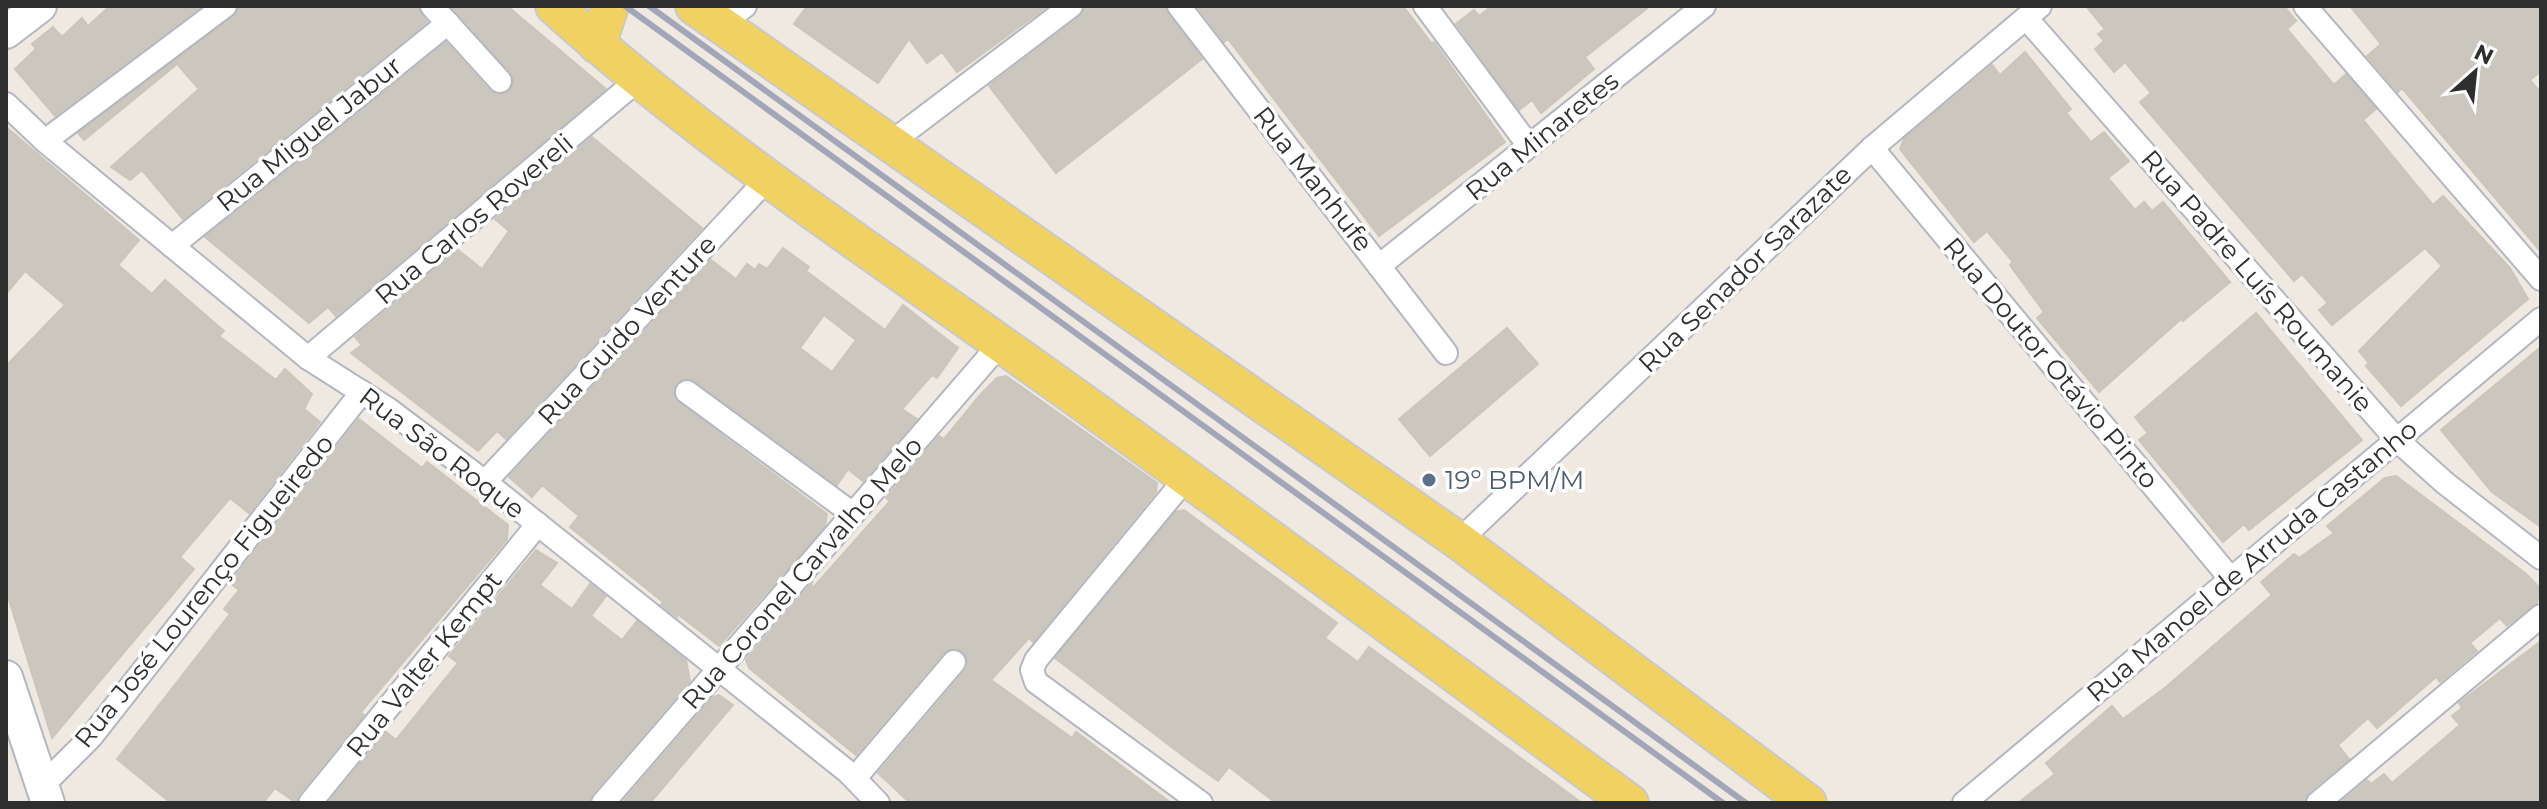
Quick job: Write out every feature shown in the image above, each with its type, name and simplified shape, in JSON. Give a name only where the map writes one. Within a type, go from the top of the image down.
[{"type":"main road","points":[[6,32],[40,6]]},
{"type":"main road","points":[[554,6],[639,79],[769,177],[1187,477],[1630,803]]},
{"type":"main road","points":[[597,45],[610,6]]},
{"type":"main road","points":[[720,12],[889,144],[1459,541],[1808,803]]},
{"type":"main road","points":[[6,677],[45,794]]},
{"type":"street","points":[[45,141],[225,6]]},
{"type":"street","points":[[432,6],[500,81]]},
{"type":"street","points":[[889,144],[1071,6]]},
{"type":"street","name":"Rua Manhufe","points":[[1179,6],[1446,353]]},
{"type":"street","points":[[1425,6],[1529,146]]},
{"type":"street","name":"Rua Minaretes","points":[[1379,266],[1529,146],[1675,15],[1704,6]]},
{"type":"street","points":[[2305,6],[2541,279]]},
{"type":"street","name":"Rua Senador Sarazate","points":[[1459,541],[1872,148],[2033,12]]},
{"type":"street","name":"Rua Padre Luís Roumanie","points":[[2033,12],[2397,440],[2445,483],[2541,558]]},
{"type":"street","name":"Rua Miguel Jabur","points":[[172,246],[448,23]]},
{"type":"street","name":"Rua Carlos Rovereli","points":[[308,358],[639,79]]},
{"type":"street","name":"Rua São Roque","points":[[6,104],[45,141],[308,358],[362,392],[485,482],[855,778],[878,803]]},
{"type":"street","name":"Rua Doutor Otávio Pinto","points":[[1872,148],[2230,578]]},
{"type":"street","name":"Rua Guido Venture","points":[[485,482],[769,177]]},
{"type":"street","name":"Rua Manoel de Arruda Castanho","points":[[1964,803],[2541,319]]},
{"type":"street","name":"Rua Coronel Carvalho Melo","points":[[603,803],[1001,343]]},
{"type":"street","name":"Rua José Lourenço Figueiredo","points":[[45,794],[362,392]]},
{"type":"street","points":[[687,392],[853,514]]},
{"type":"street","points":[[1187,477],[1036,660],[1032,670],[1036,682],[1201,803]]},
{"type":"street","name":"Rua Valter Kempt","points":[[310,803],[538,524]]},
{"type":"street","points":[[2318,803],[2541,616]]},
{"type":"street","points":[[855,778],[954,662]]},
{"type":"building","points":[[110,6],[202,6],[55,116],[15,69],[36,49],[32,44],[53,27],[62,37],[82,18],[88,26]]},
{"type":"building","points":[[239,6],[418,6],[427,22],[183,219],[142,170],[130,180],[111,167],[199,89],[177,64],[84,140],[78,133],[233,17]]},
{"type":"building","points":[[451,6],[507,6],[606,89],[336,316],[328,307],[309,323],[205,237],[446,42],[490,91],[502,95],[510,91],[514,79],[510,72]]},
{"type":"building","points":[[807,6],[1048,6],[957,72],[942,52],[927,63],[909,39],[878,83],[794,24]]},
{"type":"building","points":[[1085,6],[1165,6],[1202,59],[1056,173],[989,86],[1079,17]]},
{"type":"building","points":[[1197,6],[1403,6],[1432,44],[1434,42],[1505,142],[1379,236],[1228,39],[1224,42]]},
{"type":"building","points":[[1492,6],[1650,6],[1585,57],[1594,69],[1541,113],[1532,100],[1519,110],[1456,24],[1474,10],[1479,16]]},
{"type":"building","points":[[2086,6],[2284,6],[2296,21],[2287,29],[2334,85],[2346,74],[2376,109],[2363,120],[2413,181],[2433,205],[2443,196],[2510,268],[2528,299],[2401,406],[2366,366],[2369,363],[2359,351],[2442,266],[2425,248],[2332,325],[2319,310],[2328,303],[2302,274],[2294,281],[2140,102],[2151,93],[2125,62],[2114,72],[2095,49],[2104,41],[2098,34],[2105,29]]},
{"type":"building","points":[[2350,6],[2541,6],[2541,71],[2530,80],[2541,93],[2541,252],[2402,88],[2398,92],[2367,56],[2381,44]]},
{"type":"building","points":[[2025,52],[2071,109],[2066,113],[2091,142],[2104,132],[2129,161],[2108,178],[2135,210],[2144,202],[2152,211],[2163,202],[2230,282],[2183,321],[2181,319],[2099,392],[2037,318],[2044,312],[2010,265],[2013,262],[1987,231],[1974,242],[1900,149],[1904,139],[1992,65],[2000,75]]},
{"type":"building","points":[[6,127],[139,240],[118,265],[152,294],[165,280],[224,331],[219,336],[276,380],[285,369],[312,394],[304,409],[320,422],[249,513],[230,498],[180,557],[194,569],[52,738],[6,590],[6,366],[65,305],[25,271],[6,294]]},
{"type":"building","points":[[592,137],[702,228],[506,439],[497,431],[478,451],[351,353],[362,345],[355,337],[458,250],[482,269],[509,231],[495,219]]},
{"type":"building","points":[[783,248],[809,267],[806,271],[885,330],[903,305],[958,348],[937,378],[932,375],[902,409],[917,419],[863,481],[848,469],[837,485],[695,381],[688,378],[676,383],[673,391],[679,403],[827,514],[825,526],[719,646],[661,605],[663,602],[570,527],[579,516],[542,485],[532,497],[509,477],[711,260],[736,279],[747,264],[755,270],[759,264],[767,269]],"holes":[[[824,315],[856,340],[832,372],[800,348]]]},
{"type":"building","points":[[2256,313],[2362,440],[2249,530],[2244,524],[2223,542],[2139,440],[2148,433],[2135,417]]},
{"type":"building","points":[[1507,328],[1538,364],[1430,456],[1399,419]]},
{"type":"building","points":[[2541,347],[2541,527],[2492,492],[2441,430]]},
{"type":"building","points":[[1006,376],[1157,483],[1156,492],[1033,642],[1029,638],[991,680],[1072,738],[1076,732],[1171,803],[910,803],[878,773],[965,671],[968,664],[964,652],[956,648],[943,653],[856,755],[749,668],[746,660],[812,583],[811,590],[890,501],[886,498],[939,436],[944,439],[981,394],[997,378]]},
{"type":"building","points":[[359,419],[422,468],[427,462],[508,525],[507,539],[361,712],[364,715],[299,794],[296,803],[275,788],[263,803],[171,803],[117,759],[230,614],[224,609],[239,590],[230,583]]},
{"type":"building","points":[[2396,476],[2525,573],[2540,588],[2537,603],[2507,626],[2500,618],[2470,643],[2477,651],[2440,682],[2436,677],[2377,728],[2368,718],[2338,745],[2349,759],[2309,792],[2304,803],[2018,803],[2055,774],[2046,763],[2112,706],[2123,719],[2166,687],[2272,595],[2261,582],[2294,554],[2299,558],[2334,533],[2327,526],[2385,478]]},
{"type":"building","points":[[1184,510],[1337,623],[1325,638],[1358,662],[1369,647],[1582,803],[1276,803],[1229,767],[1218,781],[1186,758],[1055,658],[1176,512]]},
{"type":"building","points":[[536,550],[557,563],[540,585],[572,609],[590,584],[606,596],[591,616],[622,640],[637,621],[686,660],[690,681],[592,794],[589,803],[328,803],[386,732],[396,740],[458,663],[449,656]]},
{"type":"building","points":[[2541,641],[2541,803],[2340,803],[2367,780],[2371,784],[2384,774],[2392,783],[2460,725],[2452,716],[2462,708],[2459,703]]},
{"type":"building","points":[[719,695],[733,705],[650,803],[622,803],[713,697]]},
{"type":"railway","points":[[625,6],[1723,803]]},
{"type":"railway","points":[[649,6],[1746,803]]},
{"type":"place","name":"19º BPM/M","points":[[1429,480]]}]
